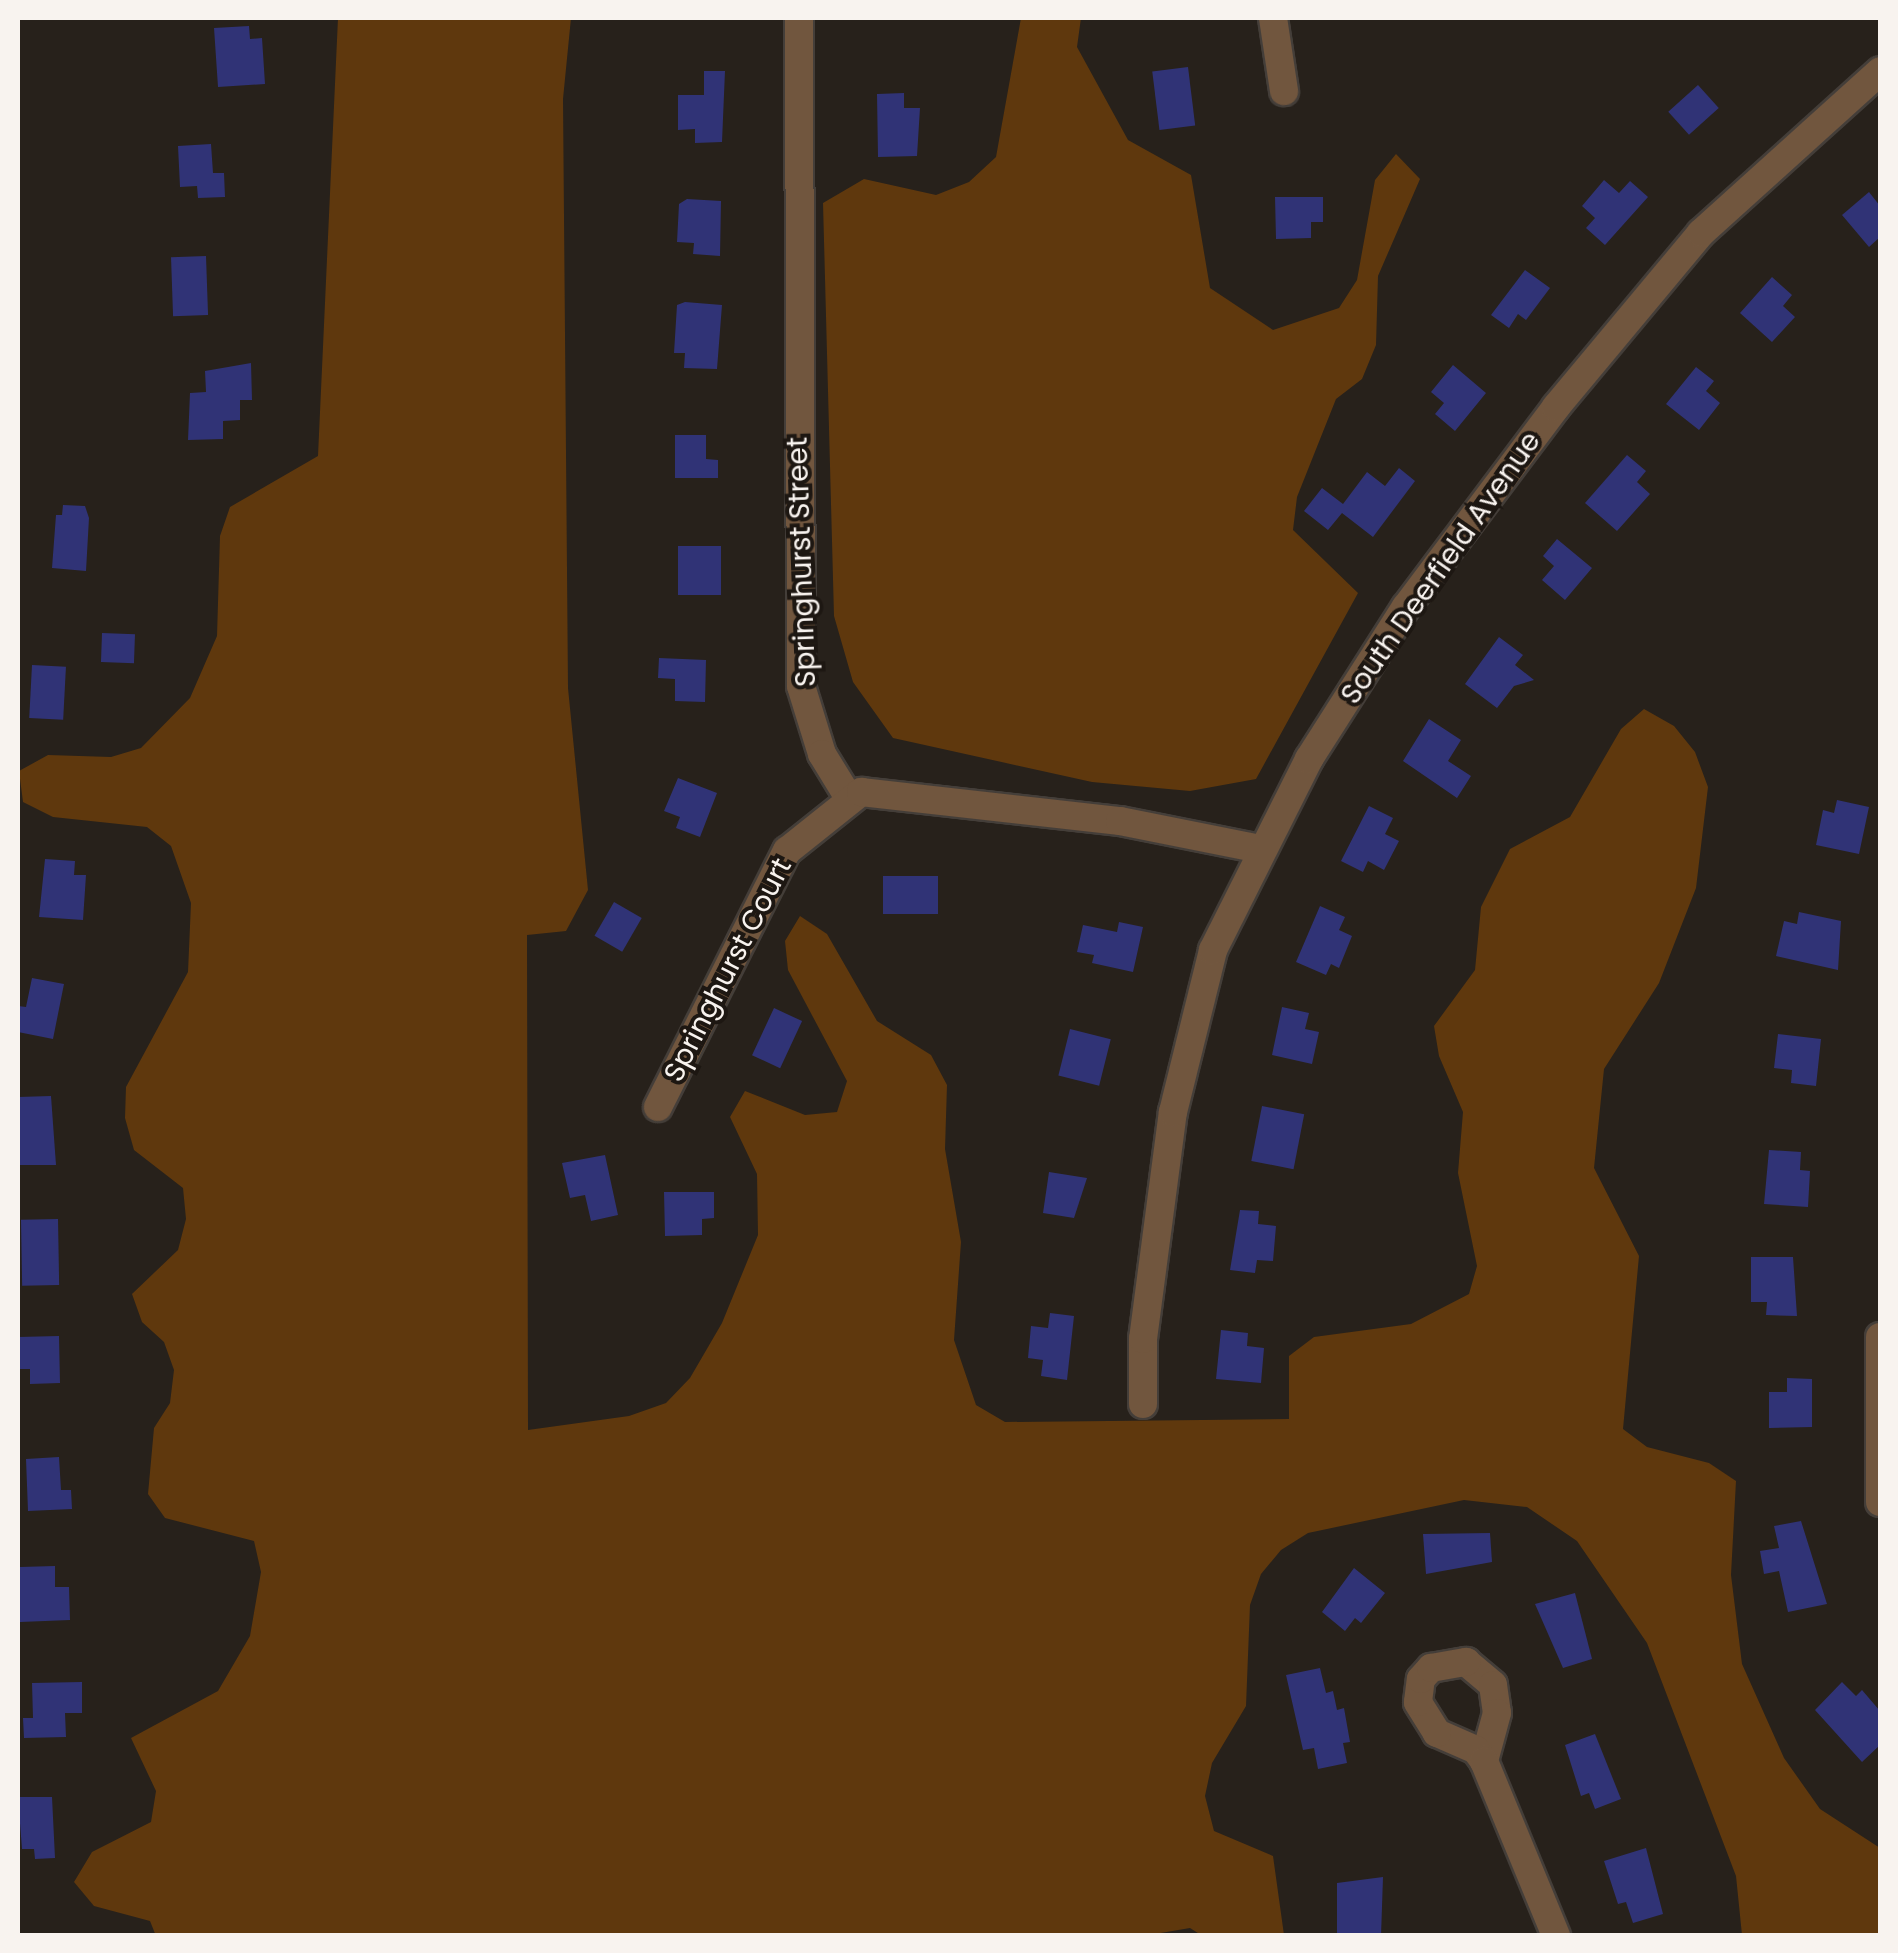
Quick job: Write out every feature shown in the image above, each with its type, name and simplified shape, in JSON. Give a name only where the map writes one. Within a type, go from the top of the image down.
[{"type":"street","name":"Springhurst Street","points":[[800,18],[801,686],[822,754],[850,798]]},
{"type":"street","points":[[1273,18],[1284,91]]},
{"type":"street","name":"South Deerfield Avenue","points":[[1143,1404],[1143,1339],[1173,1112],[1214,950],[1260,849],[1406,607],[1556,408],[1701,234],[1880,72]]},
{"type":"street","points":[[850,798],[860,792],[939,796],[1260,849]]},
{"type":"street","name":"Springhurst Court","points":[[658,1107],[787,851],[850,798]]},
{"type":"street","points":[[1880,1337],[1880,1502]]},
{"type":"street","points":[[1484,1761],[1556,1936]]},
{"type":"shaded area","points":[[338,18],[571,18],[563,99],[568,688],[588,890],[566,931],[527,935],[528,1430],[629,1416],[666,1403],[690,1378],[722,1323],[758,1235],[757,1174],[730,1117],[745,1091],[805,1115],[837,1112],[847,1081],[788,970],[785,941],[800,916],[827,934],[877,1021],[931,1055],[947,1085],[945,1149],[961,1242],[954,1340],[976,1405],[1005,1422],[1289,1419],[1289,1356],[1314,1337],[1411,1324],[1469,1294],[1477,1266],[1458,1173],[1463,1112],[1439,1056],[1434,1026],[1475,970],[1481,907],[1510,849],[1570,817],[1621,729],[1644,709],[1674,726],[1695,752],[1708,787],[1696,888],[1659,983],[1604,1069],[1594,1168],[1639,1256],[1623,1429],[1647,1447],[1709,1463],[1736,1481],[1731,1575],[1742,1664],[1784,1758],[1820,1809],[1880,1848],[1880,1935],[1742,1935],[1736,1876],[1647,1643],[1577,1541],[1527,1507],[1464,1500],[1308,1533],[1281,1550],[1261,1574],[1250,1605],[1246,1706],[1212,1763],[1205,1796],[1214,1831],[1273,1856],[1284,1935],[1201,1935],[1190,1928],[1143,1936],[156,1936],[150,1921],[94,1906],[74,1882],[92,1852],[151,1822],[156,1791],[131,1738],[218,1691],[250,1636],[261,1572],[254,1541],[165,1518],[148,1494],[154,1428],[170,1403],[174,1370],[164,1342],[142,1322],[132,1294],[178,1250],[186,1219],[183,1188],[134,1150],[125,1118],[126,1087],[188,972],[191,903],[171,846],[147,827],[53,817],[23,802],[19,771],[48,755],[111,757],[141,748],[190,698],[217,636],[220,536],[230,507],[318,456]]},
{"type":"shaded area","points":[[1021,18],[1081,18],[1077,47],[1128,140],[1191,175],[1210,288],[1273,330],[1339,308],[1357,280],[1375,180],[1396,154],[1420,179],[1378,276],[1376,345],[1362,379],[1336,399],[1297,497],[1293,530],[1358,593],[1256,779],[1190,791],[1092,782],[893,738],[853,682],[834,616],[823,203],[864,179],[936,195],[969,182],[996,157]]},
{"type":"building","points":[[249,26],[250,39],[262,38],[265,84],[218,87],[214,28]]},
{"type":"building","points":[[1188,67],[1195,126],[1159,130],[1152,71]]},
{"type":"building","points":[[704,71],[725,71],[722,142],[695,143],[695,129],[678,130],[678,95],[704,95]]},
{"type":"building","points":[[1698,85],[1719,108],[1689,135],[1668,112]]},
{"type":"building","points":[[904,93],[904,108],[920,108],[917,156],[878,157],[877,94]]},
{"type":"building","points":[[211,144],[213,173],[224,173],[225,197],[198,198],[197,186],[180,187],[178,146]]},
{"type":"building","points":[[1604,180],[1619,193],[1630,181],[1648,197],[1605,245],[1586,228],[1595,218],[1582,206]]},
{"type":"building","points":[[1869,192],[1880,206],[1880,237],[1869,247],[1842,215]]},
{"type":"building","points":[[1275,197],[1323,197],[1323,222],[1311,222],[1311,238],[1276,239]]},
{"type":"building","points":[[687,199],[721,201],[720,256],[693,254],[694,243],[677,242],[679,204]]},
{"type":"building","points":[[206,256],[208,315],[173,316],[171,257]]},
{"type":"building","points":[[1525,270],[1550,288],[1526,320],[1518,314],[1509,328],[1491,315]]},
{"type":"building","points":[[1772,277],[1792,295],[1783,306],[1795,317],[1772,342],[1740,313]]},
{"type":"building","points":[[677,305],[722,305],[717,369],[684,368],[685,353],[674,353]]},
{"type":"building","points":[[251,363],[252,400],[240,400],[240,420],[223,421],[223,439],[188,440],[190,393],[206,392],[205,371]]},
{"type":"building","points":[[1453,365],[1486,393],[1455,431],[1435,414],[1444,403],[1431,392]]},
{"type":"building","points":[[1696,367],[1714,381],[1706,391],[1720,403],[1699,430],[1666,404]]},
{"type":"building","points":[[675,435],[706,435],[706,459],[718,460],[718,478],[675,478]]},
{"type":"building","points":[[1627,455],[1646,471],[1637,482],[1650,494],[1617,531],[1585,503]]},
{"type":"building","points":[[1399,468],[1415,481],[1373,537],[1342,513],[1328,530],[1304,511],[1322,488],[1343,504],[1367,472],[1385,486]]},
{"type":"building","points":[[63,505],[85,506],[89,518],[86,571],[52,568],[56,515],[62,515]]},
{"type":"building","points":[[1557,539],[1592,568],[1565,600],[1542,580],[1554,566],[1543,556]]},
{"type":"building","points":[[678,546],[721,546],[721,595],[678,595]]},
{"type":"building","points":[[102,633],[135,634],[134,663],[101,662]]},
{"type":"building","points":[[1499,637],[1523,655],[1515,665],[1534,680],[1514,686],[1497,708],[1465,684]]},
{"type":"building","points":[[659,658],[706,660],[705,702],[675,701],[675,679],[658,678]]},
{"type":"building","points":[[32,665],[66,667],[63,720],[29,718]]},
{"type":"building","points":[[1429,719],[1461,740],[1448,761],[1471,776],[1457,798],[1403,761]]},
{"type":"building","points":[[678,778],[717,793],[700,837],[676,828],[680,817],[664,811]]},
{"type":"building","points":[[1837,800],[1869,807],[1859,854],[1816,845],[1823,810],[1834,813]]},
{"type":"building","points":[[1369,806],[1393,818],[1385,834],[1399,841],[1384,870],[1368,861],[1363,872],[1341,861]]},
{"type":"building","points":[[45,859],[75,861],[74,875],[86,875],[83,920],[39,917]]},
{"type":"building","points":[[883,876],[938,876],[938,914],[883,914]]},
{"type":"building","points":[[614,902],[642,918],[622,952],[594,936]]},
{"type":"building","points":[[1320,906],[1345,917],[1339,930],[1352,936],[1339,968],[1331,964],[1326,975],[1296,962]]},
{"type":"building","points":[[1799,912],[1841,921],[1838,970],[1776,956],[1784,921],[1797,924]]},
{"type":"building","points":[[1119,922],[1143,927],[1133,972],[1092,963],[1094,955],[1077,952],[1083,925],[1117,932]]},
{"type":"building","points":[[32,978],[64,984],[53,1039],[18,1032],[18,1006],[26,1007]]},
{"type":"building","points":[[1282,1007],[1309,1013],[1305,1029],[1319,1032],[1312,1064],[1272,1055]]},
{"type":"building","points":[[774,1008],[802,1021],[780,1068],[752,1055]]},
{"type":"building","points":[[1070,1029],[1111,1039],[1099,1086],[1058,1076]]},
{"type":"building","points":[[1778,1034],[1821,1039],[1816,1086],[1791,1083],[1792,1070],[1774,1068]]},
{"type":"building","points":[[51,1096],[56,1165],[18,1165],[18,1097]]},
{"type":"building","points":[[1262,1106],[1304,1114],[1294,1169],[1251,1161]]},
{"type":"building","points":[[1769,1150],[1801,1152],[1800,1170],[1810,1171],[1808,1207],[1764,1204]]},
{"type":"building","points":[[605,1155],[618,1215],[591,1221],[585,1195],[570,1198],[562,1163]]},
{"type":"building","points":[[1049,1172],[1087,1178],[1074,1218],[1043,1213]]},
{"type":"building","points":[[664,1192],[714,1192],[714,1218],[702,1219],[702,1235],[665,1236]]},
{"type":"building","points":[[1240,1210],[1259,1211],[1258,1224],[1276,1226],[1273,1261],[1257,1260],[1255,1273],[1230,1270]]},
{"type":"building","points":[[58,1219],[59,1285],[22,1286],[21,1220]]},
{"type":"building","points":[[1751,1257],[1793,1257],[1797,1316],[1766,1315],[1767,1302],[1751,1302]]},
{"type":"building","points":[[1050,1313],[1074,1316],[1067,1380],[1041,1376],[1043,1360],[1028,1358],[1031,1326],[1048,1328]]},
{"type":"building","points":[[1221,1330],[1248,1333],[1247,1346],[1264,1348],[1261,1383],[1216,1379]]},
{"type":"building","points":[[59,1336],[60,1383],[30,1384],[30,1369],[19,1369],[18,1337]]},
{"type":"building","points":[[1787,1378],[1812,1379],[1812,1427],[1769,1428],[1769,1392],[1787,1392]]},
{"type":"building","points":[[59,1457],[61,1490],[71,1490],[72,1509],[28,1511],[26,1459]]},
{"type":"building","points":[[1801,1521],[1827,1604],[1788,1612],[1779,1571],[1764,1574],[1760,1551],[1779,1548],[1774,1526]]},
{"type":"building","points":[[1490,1533],[1492,1562],[1426,1574],[1423,1534]]},
{"type":"building","points":[[55,1566],[55,1587],[69,1587],[70,1620],[20,1622],[20,1567]]},
{"type":"building","points":[[1354,1568],[1385,1593],[1361,1623],[1355,1618],[1345,1631],[1322,1612]]},
{"type":"building","points":[[1575,1593],[1592,1659],[1563,1668],[1535,1604]]},
{"type":"building","points":[[1320,1668],[1326,1693],[1333,1691],[1337,1710],[1344,1708],[1350,1742],[1343,1743],[1347,1763],[1318,1769],[1314,1748],[1303,1750],[1286,1675]]},
{"type":"building","points":[[82,1682],[82,1713],[65,1713],[66,1737],[24,1738],[23,1718],[33,1718],[32,1683]]},
{"type":"building","points":[[1842,1682],[1856,1696],[1862,1690],[1880,1711],[1880,1745],[1862,1762],[1815,1710]]},
{"type":"building","points":[[1595,1734],[1621,1799],[1595,1809],[1589,1793],[1581,1796],[1565,1745]]},
{"type":"building","points":[[18,1797],[52,1797],[55,1858],[35,1859],[34,1849],[22,1849]]},
{"type":"building","points":[[1646,1848],[1663,1914],[1633,1923],[1626,1902],[1618,1904],[1604,1861]]},
{"type":"building","points":[[1383,1877],[1381,1936],[1337,1936],[1337,1883]]}]
